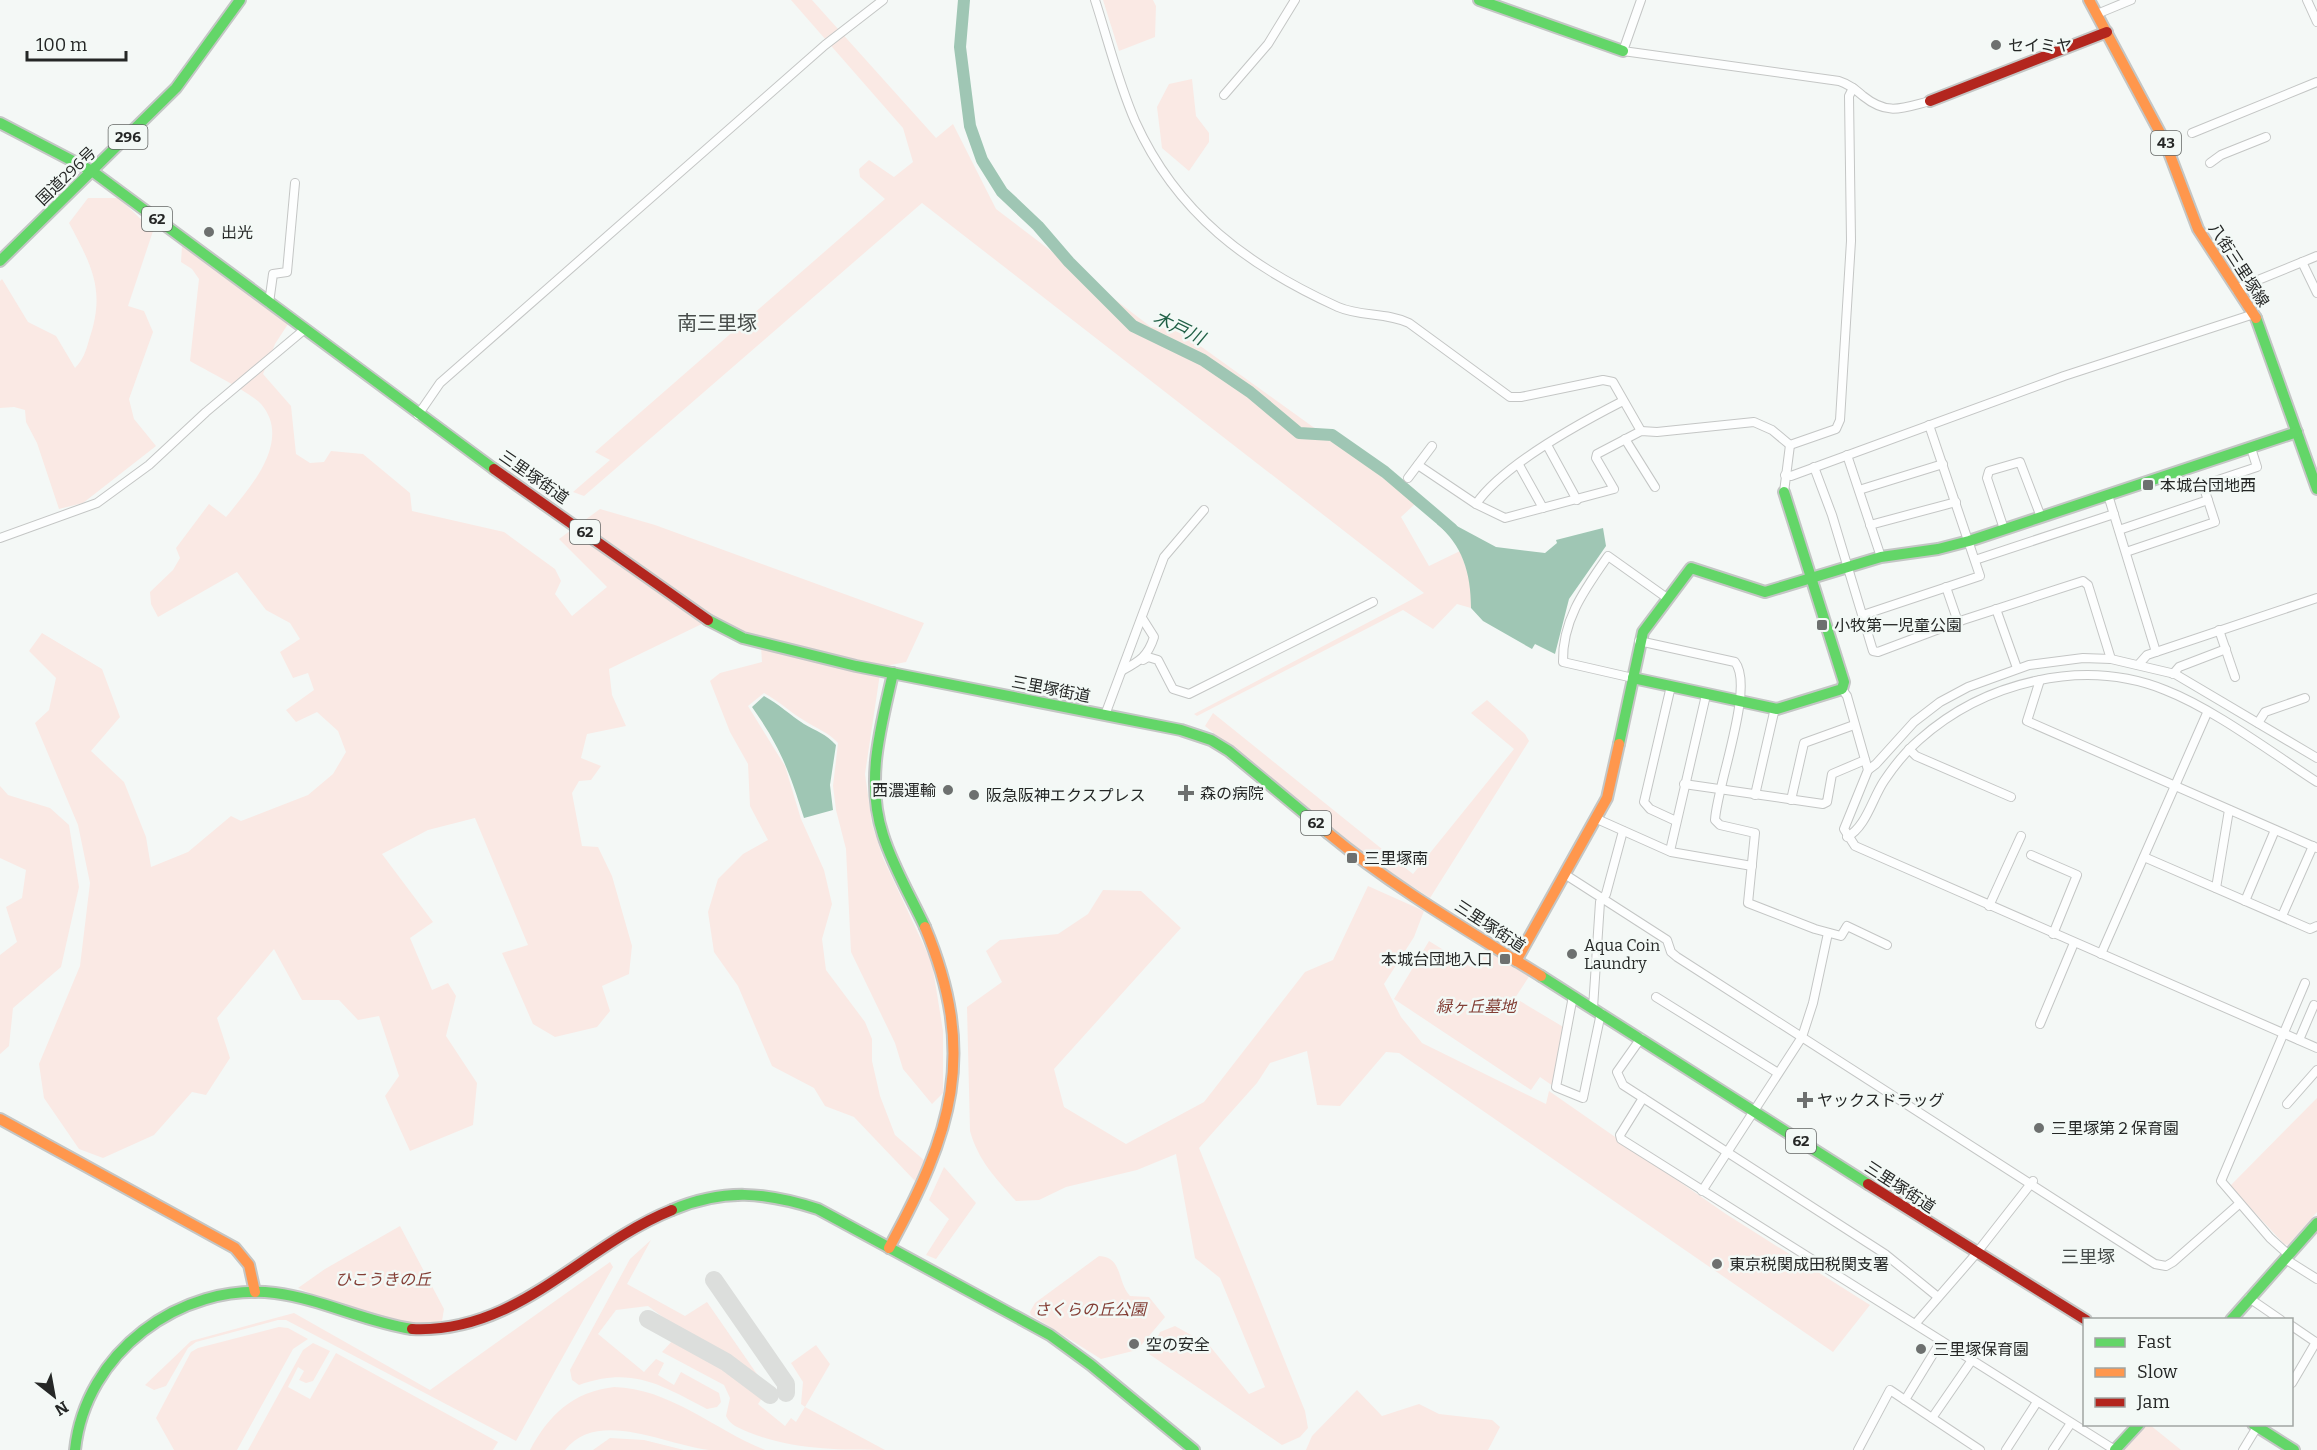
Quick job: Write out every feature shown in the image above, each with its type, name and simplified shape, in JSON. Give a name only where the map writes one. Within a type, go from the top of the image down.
[{"type":"main road","name":"国道296号","points":[[0,261],[176,88],[240,0]]},
{"type":"main road","points":[[1479,0],[1623,51]]},
{"type":"main road","name":"八街三里塚線","points":[[2089,0],[2165,142],[2198,229],[2254,314],[2264,336],[2317,489]]},
{"type":"main road","points":[[1930,101],[2107,32]]},
{"type":"main road","name":"三里塚街道","points":[[0,123],[92,171],[418,415],[731,634],[856,666],[1181,730],[1211,740],[1229,751],[1350,851],[1516,961],[1641,1038],[1938,1230],[1978,1251],[2083,1318]]},
{"type":"main road","points":[[1516,961],[1597,819],[1611,786],[1639,641],[1667,598],[1691,568],[1758,591],[1811,579],[1881,557],[1938,549],[1969,541],[2297,432]]},
{"type":"main road","points":[[1633,678],[1775,708],[1787,708],[1842,689],[1844,682],[1784,492]]},
{"type":"main road","points":[[889,1248],[920,1195],[940,1146],[951,1100],[955,1059],[950,1000],[943,972],[922,919],[888,850],[876,809],[876,760],[893,673]]},
{"type":"main road","points":[[0,1119],[234,1248],[249,1265],[255,1292]]},
{"type":"main road","points":[[75,1450],[91,1396],[102,1375],[135,1335],[159,1318],[189,1303],[229,1293],[255,1292],[302,1298],[390,1327],[451,1328],[489,1318],[515,1307],[612,1241],[666,1211],[714,1196],[751,1192],[771,1194],[806,1204],[1050,1335],[1099,1371],[1194,1450]]},
{"type":"main road","points":[[2233,1318],[2317,1223]]},
{"type":"main road","points":[[2116,1449],[2138,1426]]},
{"type":"main road","points":[[2260,1427],[2294,1450]]},
{"type":"street","points":[[418,415],[440,383],[825,45],[883,0]]},
{"type":"street","points":[[1095,0],[1124,92],[1152,152],[1169,180],[1192,209],[1249,258],[1297,288],[1342,309],[1392,316],[1408,323],[1503,395],[1521,397],[1603,380],[1613,382],[1641,431]]},
{"type":"street","points":[[1224,95],[1268,44],[1295,0]]},
{"type":"street","points":[[1641,0],[1623,51],[1839,81],[1853,88],[1874,105],[1887,110],[1930,101]]},
{"type":"street","points":[[2097,14],[2131,0]]},
{"type":"street","points":[[2307,0],[2317,22]]},
{"type":"street","points":[[2192,133],[2317,82]]},
{"type":"street","points":[[1790,445],[1836,429],[1840,420],[1851,241],[1850,96],[1853,88]]},
{"type":"street","points":[[2210,163],[2221,154],[2266,137]]},
{"type":"street","points":[[269,303],[273,274],[287,272],[295,183]]},
{"type":"street","points":[[2236,289],[2317,256]]},
{"type":"street","points":[[2302,262],[2317,293]]},
{"type":"street","points":[[1785,475],[1814,467],[2064,376],[2254,314]]},
{"type":"street","points":[[0,538],[97,503],[149,465],[206,412],[305,329]]},
{"type":"street","points":[[1476,504],[1490,487],[1547,445],[1580,423],[1623,401]]},
{"type":"street","points":[[1418,465],[1476,504],[1505,518],[1614,489],[1596,458],[1597,454],[1641,431],[1657,432],[1754,422],[1772,430],[1790,445],[1784,492]]},
{"type":"street","points":[[1863,615],[1980,576],[1929,425]]},
{"type":"street","points":[[1625,439],[1655,487]]},
{"type":"street","points":[[1547,445],[1577,500]]},
{"type":"street","points":[[1408,478],[1432,446]]},
{"type":"street","points":[[2126,552],[2215,522],[2203,485],[2257,467],[2251,448]]},
{"type":"street","points":[[1847,455],[1881,557]]},
{"type":"street","points":[[2004,529],[1987,478],[1989,471],[2020,462],[2041,517]]},
{"type":"street","points":[[1859,490],[1943,464]]},
{"type":"street","points":[[1520,465],[1543,508]]},
{"type":"street","points":[[1814,467],[1832,514],[1872,649],[1878,652],[1958,622],[2085,581],[2111,659]]},
{"type":"street","points":[[2108,495],[2156,652]]},
{"type":"street","points":[[2118,530],[2208,500]]},
{"type":"street","points":[[1870,525],[1956,502]]},
{"type":"street","points":[[1105,715],[1164,557],[1203,510]]},
{"type":"street","points":[[1975,560],[2114,514]]},
{"type":"street","points":[[1633,678],[1563,662],[1571,613],[1577,599],[1608,556],[1667,598]]},
{"type":"street","points":[[1946,587],[1958,622]]},
{"type":"street","points":[[2139,664],[2144,656],[2317,598]]},
{"type":"street","points":[[1123,670],[1148,657],[1158,660],[1173,689],[1188,694],[1373,602]]},
{"type":"street","points":[[1996,609],[2017,668]]},
{"type":"street","points":[[1142,618],[1154,637],[1143,660]]},
{"type":"street","points":[[2219,630],[2235,676]]},
{"type":"street","points":[[1639,641],[1735,662],[1739,668],[1740,701],[1715,820],[1720,825],[1755,833],[1748,903],[1828,933],[1842,936],[1847,927],[1887,945]]},
{"type":"street","points":[[2173,674],[2179,666],[2226,649]]},
{"type":"street","points":[[2317,758],[2173,674],[2111,659],[2065,659],[2017,668],[1968,687],[1940,702],[1914,722],[1868,770],[1845,826],[1847,837],[1864,852],[2317,1048]]},
{"type":"street","points":[[1847,837],[1860,828],[1883,782],[1909,749],[1934,727],[1965,707],[2004,689],[2040,680],[2088,676],[2126,680],[2164,689],[2207,713],[2317,782]]},
{"type":"street","points":[[2040,680],[2027,721],[2315,847],[2282,916]]},
{"type":"street","points":[[1671,686],[1644,802],[1650,809],[1676,820]]},
{"type":"street","points":[[1842,689],[1847,696],[1868,770]]},
{"type":"street","points":[[1670,851],[1706,695]]},
{"type":"street","points":[[2258,723],[2265,712],[2305,698]]},
{"type":"street","points":[[1755,795],[1775,708]]},
{"type":"street","points":[[2101,954],[2207,713]]},
{"type":"street","points":[[1791,800],[1804,743],[1854,725]]},
{"type":"street","points":[[1909,749],[1916,756],[2011,797]]},
{"type":"street","points":[[1684,784],[1825,804],[1832,774],[1866,760]]},
{"type":"street","points":[[2216,888],[2229,810]]},
{"type":"street","points":[[1597,819],[1670,851],[1752,866]]},
{"type":"street","points":[[2245,901],[2275,830]]},
{"type":"street","points":[[1573,996],[1556,1087],[1583,1098],[1597,1011],[1600,902],[1606,894],[1623,831]]},
{"type":"street","points":[[1989,906],[2021,836]]},
{"type":"street","points":[[2031,855],[2077,875],[2053,934]]},
{"type":"street","points":[[2144,857],[2310,928],[2317,926]]},
{"type":"street","points":[[1566,875],[1667,940],[1671,952],[1677,957],[2032,1182],[2155,1264],[2163,1266],[2173,1262],[2239,1204]]},
{"type":"street","points":[[1702,1191],[1802,1037],[1813,1003],[1828,933]]},
{"type":"street","points":[[2040,1024],[2074,944]]},
{"type":"street","points":[[2305,983],[2222,1183],[2287,1257],[2317,1279]]},
{"type":"street","points":[[1656,997],[1778,1073]]},
{"type":"street","points":[[2299,1040],[2314,1005]]},
{"type":"street","points":[[1641,1038],[1617,1072],[1623,1085],[1885,1254],[1938,1297]]},
{"type":"street","points":[[2287,1104],[2317,1070]]},
{"type":"street","points":[[1643,1098],[1620,1136],[1621,1139],[1916,1323],[2037,1402],[2116,1449]]},
{"type":"street","points":[[1916,1323],[1978,1251],[2032,1182]]},
{"type":"street","points":[[2249,1298],[2278,1318]]},
{"type":"street","points":[[2293,1327],[2317,1342],[2293,1381]]},
{"type":"street","points":[[1905,1400],[1941,1341]]},
{"type":"street","points":[[1932,1418],[1971,1360]]},
{"type":"street","points":[[1858,1450],[1890,1390],[1976,1449]]},
{"type":"street","points":[[2006,1450],[2037,1402]]},
{"type":"street","points":[[2053,1450],[2072,1423]]},
{"type":"street","points":[[2243,1450],[2260,1427]]},
{"type":"green space","points":[[791,0],[812,0],[936,138],[953,124],[996,209],[1151,327],[1178,330],[1377,473],[1415,504],[1401,517],[1429,566],[1460,551],[1471,582],[1471,608],[1457,604],[1433,629],[1403,610],[1197,716],[1194,714],[1424,593],[922,203],[584,496],[573,492],[610,460],[595,452],[885,199],[860,177],[859,169],[869,160],[894,177],[913,162],[903,128]]},
{"type":"green space","points":[[1103,0],[1153,0],[1156,6],[1155,37],[1119,51]]},
{"type":"green space","points":[[1192,79],[1196,116],[1209,133],[1209,142],[1189,171],[1162,148],[1157,107],[1169,84]]},
{"type":"green space","points":[[88,198],[119,198],[153,231],[128,306],[144,311],[153,332],[129,399],[134,419],[156,446],[83,503],[59,509],[37,443],[26,422],[25,410],[14,407],[0,408],[0,281],[2,279],[28,322],[56,336],[75,368],[85,352],[94,323],[96,293],[90,266],[69,223]]},
{"type":"green space","points":[[182,246],[288,324],[275,344],[263,374],[291,406],[296,454],[310,463],[324,462],[331,451],[363,454],[410,493],[412,511],[504,532],[555,569],[561,581],[555,594],[572,616],[607,587],[559,539],[600,509],[655,525],[924,623],[906,662],[881,667],[865,774],[872,824],[883,858],[932,963],[943,1031],[943,1093],[932,1104],[903,1069],[895,1043],[851,952],[846,849],[836,810],[833,786],[838,743],[764,693],[748,706],[785,766],[801,819],[824,870],[832,904],[822,939],[826,970],[865,1022],[872,1039],[872,1061],[880,1096],[895,1135],[925,1161],[915,1181],[854,1117],[825,1106],[814,1088],[772,1066],[738,986],[714,952],[708,912],[718,879],[743,854],[768,840],[750,806],[748,764],[730,732],[710,681],[720,673],[762,662],[761,647],[712,619],[609,669],[612,695],[626,726],[587,734],[581,758],[601,766],[591,780],[579,781],[572,793],[582,846],[598,847],[612,876],[632,946],[629,974],[602,986],[610,1011],[597,1027],[555,1037],[533,1024],[502,953],[528,945],[475,818],[428,830],[382,854],[433,922],[410,938],[432,990],[448,983],[456,996],[446,1036],[477,1083],[473,1125],[410,1151],[385,1096],[399,1076],[379,1016],[358,1020],[339,1000],[302,1000],[274,949],[217,1018],[230,1058],[206,1095],[192,1092],[154,1135],[103,1158],[79,1149],[44,1098],[39,1064],[80,966],[90,883],[78,825],[35,723],[49,710],[56,678],[29,651],[42,633],[102,669],[120,717],[91,751],[124,782],[146,837],[151,867],[188,852],[231,816],[241,821],[308,795],[333,774],[346,752],[338,731],[317,712],[296,722],[286,710],[314,690],[308,673],[293,678],[280,652],[300,639],[290,623],[266,610],[237,572],[158,617],[151,604],[150,592],[173,570],[180,558],[176,548],[209,504],[226,517],[256,479],[270,449],[272,433],[270,418],[261,404],[239,388],[190,361],[199,279],[192,269],[181,262]]},
{"type":"green space","points":[[1487,700],[1525,734],[1529,741],[1430,898],[1357,850],[1205,726],[1213,713],[1413,874],[1514,749],[1471,713]]},
{"type":"green space","points":[[0,786],[8,795],[50,808],[69,825],[79,887],[61,967],[13,1008],[9,1046],[0,1054],[0,955],[17,942],[6,907],[22,898],[26,870],[0,858]]},
{"type":"green space","points":[[1368,886],[1424,911],[1414,937],[1384,984],[1401,1017],[1422,1043],[1546,1104],[1549,1091],[1726,1214],[1870,1305],[1833,1352],[1399,1053],[1386,1052],[1340,1106],[1317,1105],[1307,1051],[1270,1063],[1257,1083],[1199,1148],[1305,1411],[1308,1428],[1300,1437],[1282,1445],[1149,1354],[1160,1332],[1175,1326],[1209,1345],[1249,1394],[1265,1387],[1220,1278],[1195,1258],[1176,1154],[1137,1170],[1066,1187],[1039,1200],[1016,1201],[983,1160],[970,1131],[967,1007],[1002,982],[986,951],[1000,940],[1058,934],[1088,914],[1103,890],[1141,891],[1181,928],[1054,1069],[1064,1107],[1126,1144],[1204,1102],[1305,972],[1333,960]]},
{"type":"green space","name":"緑ヶ丘墓地","points":[[1429,941],[1471,967],[1487,946],[1530,975],[1515,998],[1565,1028],[1553,1086],[1540,1077],[1531,1090],[1394,999]]},
{"type":"green space","points":[[2317,1098],[2317,1212],[2288,1245],[2284,1244],[2230,1186]]},
{"type":"green space","points":[[944,1167],[976,1203],[936,1259],[926,1255],[949,1219],[929,1200]]},
{"type":"green space","name":"ひこうきの丘","points":[[400,1226],[444,1309],[442,1321],[428,1325],[392,1322],[350,1309],[298,1288],[325,1269]]},
{"type":"green space","points":[[651,1240],[627,1284],[685,1316],[707,1302],[761,1380],[648,1306],[616,1310],[598,1334],[644,1372],[656,1359],[664,1363],[658,1375],[674,1385],[681,1372],[719,1393],[721,1402],[717,1407],[707,1409],[675,1392],[631,1378],[615,1377],[579,1385],[572,1380],[570,1370],[630,1259]]},
{"type":"green space","name":"さくらの丘公園","points":[[1099,1256],[1107,1257],[1116,1265],[1130,1296],[1149,1297],[1165,1317],[1137,1350],[1101,1359],[1031,1315],[1030,1312],[1035,1303]]},
{"type":"green space","points":[[610,1262],[613,1267],[516,1441],[286,1320],[278,1320],[196,1342],[188,1348],[166,1386],[154,1390],[145,1385],[191,1341],[294,1313],[430,1390]]},
{"type":"green space","points":[[279,1327],[288,1328],[308,1339],[293,1349],[237,1450],[174,1450],[156,1418],[191,1352],[198,1348]]},
{"type":"green space","points":[[673,1340],[720,1367],[762,1398],[758,1404],[785,1426],[791,1418],[796,1422],[805,1407],[885,1450],[798,1446],[765,1438],[738,1428],[726,1416],[730,1398],[724,1385],[662,1352]]},
{"type":"green space","points":[[313,1343],[330,1351],[313,1381],[306,1383],[299,1380],[304,1371],[298,1367],[288,1387],[310,1399],[336,1353],[498,1442],[493,1450],[248,1450],[303,1350]]},
{"type":"green space","points":[[816,1345],[830,1364],[805,1407],[801,1404],[803,1382],[791,1363]]},
{"type":"green space","points":[[614,1387],[654,1394],[765,1450],[709,1450],[633,1432],[614,1430],[595,1432],[579,1438],[565,1450],[530,1450],[545,1426],[563,1407],[586,1394]]},
{"type":"green space","points":[[1357,1390],[1382,1416],[1419,1404],[1439,1414],[1492,1420],[1500,1427],[1488,1450],[1306,1450],[1312,1436]]},
{"type":"green space","points":[[2142,1426],[2151,1426],[2181,1450],[2121,1450]]},
{"type":"green space","points":[[610,1438],[644,1440],[684,1450],[593,1450]]},
{"type":"shaded area","points":[[1442,518],[1496,547],[1545,553],[1557,543],[1556,540],[1603,528],[1606,546],[1569,599],[1555,654],[1535,644],[1532,649],[1483,621],[1471,608],[1467,571],[1459,550],[1437,524]]},
{"type":"shaded area","points":[[764,696],[804,724],[825,735],[836,745],[830,785],[833,810],[804,818],[783,760],[752,707]]},
{"type":"waterway","name":"木戸川","points":[[964,0],[960,47],[970,126],[982,160],[1002,192],[1038,226],[1069,262],[1133,326],[1203,360],[1250,392],[1299,433],[1332,435],[1385,472],[1452,529]]},
{"type":"taxiway","points":[[714,1280],[786,1384],[786,1393]]},
{"type":"taxiway","points":[[648,1319],[726,1362],[770,1395]]},
{"type":"traffic: fast","points":[[0,261],[176,88],[240,0]]},
{"type":"traffic: fast","points":[[1479,0],[1623,51]]},
{"type":"traffic: fast","points":[[0,123],[92,171],[494,469]]},
{"type":"traffic: fast","points":[[2256,318],[2317,489]]},
{"type":"traffic: fast","points":[[1619,744],[1643,632],[1691,568],[1765,592],[1881,557],[1938,549],[1969,541],[2297,432]]},
{"type":"traffic: fast","points":[[1633,678],[1777,709],[1842,689],[1844,682],[1784,492]]},
{"type":"traffic: fast","points":[[708,620],[743,638],[856,666],[1181,730],[1211,740],[1229,751],[1328,833]]},
{"type":"traffic: fast","points":[[893,673],[880,733],[875,794],[883,835],[892,859],[925,927]]},
{"type":"traffic: fast","points":[[1541,976],[1868,1184]]},
{"type":"traffic: fast","points":[[672,1210],[709,1198],[745,1195],[780,1199],[818,1209],[1050,1335],[1091,1365],[1194,1450]]},
{"type":"traffic: fast","points":[[2233,1318],[2317,1223]]},
{"type":"traffic: fast","points":[[75,1450],[83,1415],[97,1383],[118,1355],[143,1331],[173,1312],[205,1299],[240,1293],[275,1293],[310,1300],[377,1321],[412,1329]]},
{"type":"traffic: fast","points":[[2115,1450],[2137,1426]]},
{"type":"traffic: fast","points":[[2256,1426],[2294,1450]]},
{"type":"traffic: slow","points":[[2089,0],[2165,142],[2198,229],[2256,318]]},
{"type":"traffic: slow","points":[[1516,961],[1607,798],[1619,744]]},
{"type":"traffic: slow","points":[[1328,833],[1405,890],[1541,976]]},
{"type":"traffic: slow","points":[[889,1248],[929,1167],[942,1129],[950,1092],[954,1054],[951,1015],[941,973],[925,927]]},
{"type":"traffic: slow","points":[[0,1119],[235,1248],[249,1265],[255,1292]]},
{"type":"traffic: jam","points":[[1930,101],[2107,32]]},
{"type":"traffic: jam","points":[[494,469],[708,620]]},
{"type":"traffic: jam","points":[[1868,1184],[2083,1318]]},
{"type":"traffic: jam","points":[[412,1329],[450,1327],[484,1318],[517,1303],[607,1245],[672,1210]]},
{"type":"place","name":"セイミヤ","points":[[1996,45]]},
{"type":"place","name":"出光","points":[[209,232]]},
{"type":"place","name":"本城台団地西","points":[[2148,485]]},
{"type":"place","name":"小牧第一児童公園","points":[[1822,625]]},
{"type":"place","name":"西濃運輸","points":[[948,790]]},
{"type":"place","name":"森の病院","points":[[1186,793]]},
{"type":"place","name":"阪急阪神エクスプレス","points":[[974,795]]},
{"type":"place","name":"三里塚南","points":[[1352,858]]},
{"type":"place","name":"Aqua Coin Laundry","points":[[1572,954]]},
{"type":"place","name":"本城台団地入口","points":[[1505,959]]},
{"type":"place","name":"ヤックスドラッグ","points":[[1805,1100]]},
{"type":"place","name":"三里塚第２保育園","points":[[2039,1128]]},
{"type":"place","name":"東京税関成田税関支署","points":[[1717,1264]]},
{"type":"place","name":"空の安全","points":[[1134,1344]]},
{"type":"place","name":"三里塚保育園","points":[[1921,1349]]},
{"type":"district","name":"南三里塚","points":[[717,323]]},
{"type":"district","name":"三里塚","points":[[2088,1257]]}]
